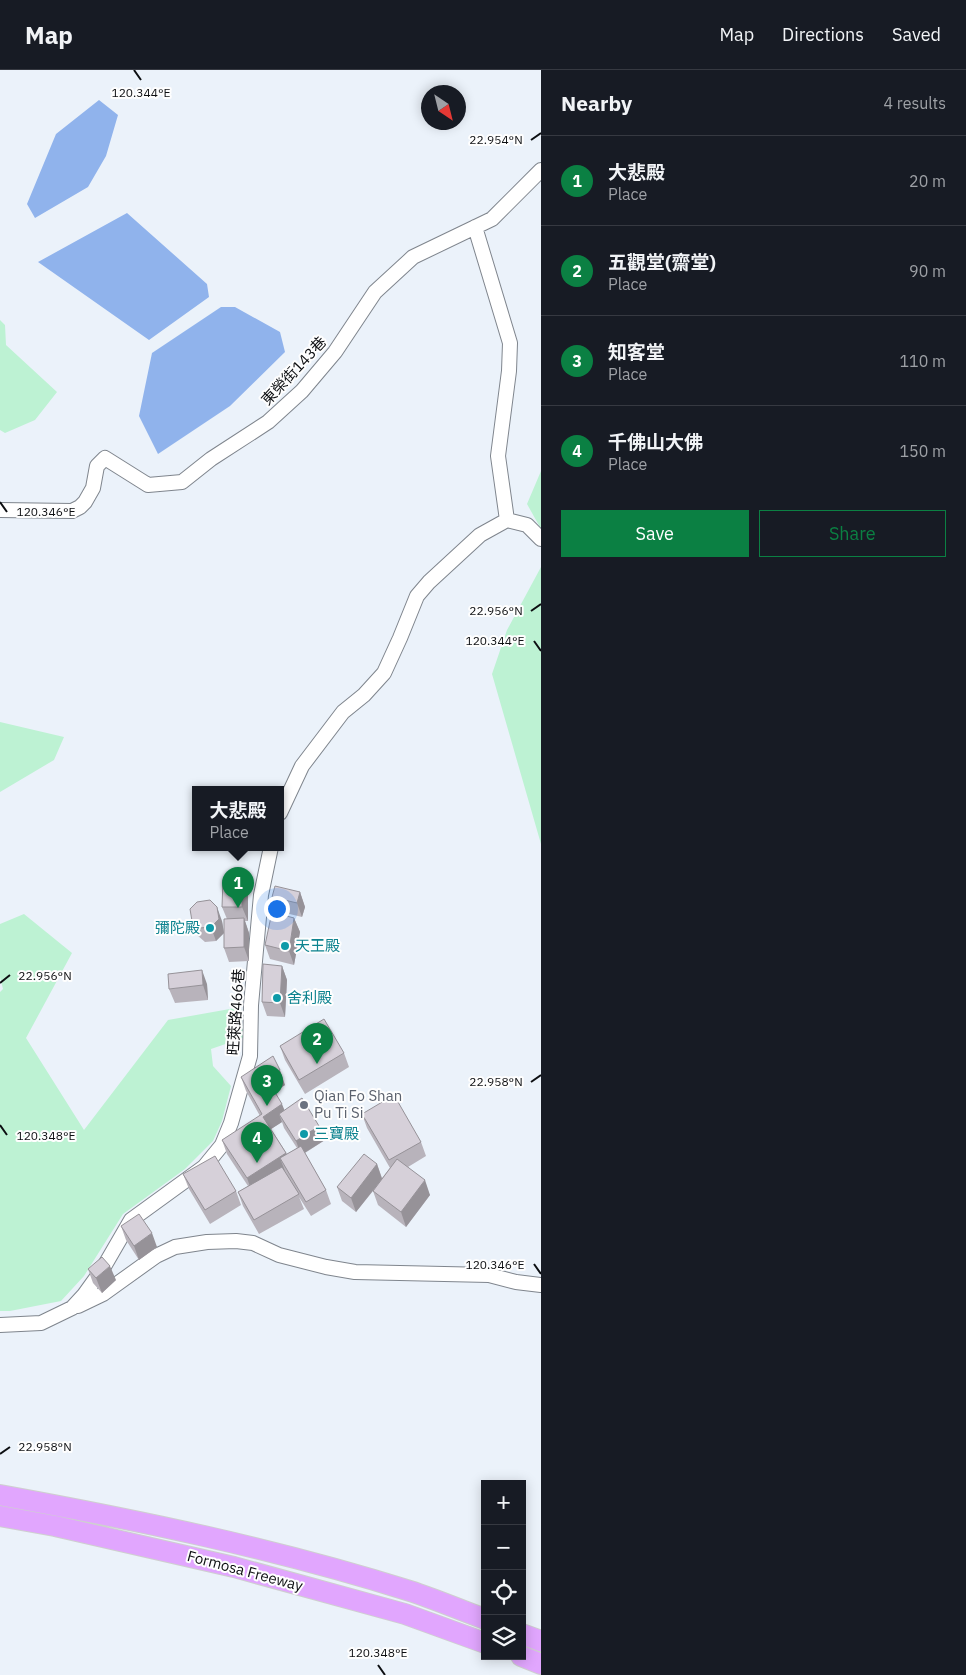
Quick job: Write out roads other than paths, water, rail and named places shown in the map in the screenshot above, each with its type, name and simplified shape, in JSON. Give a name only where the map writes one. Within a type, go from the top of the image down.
[{"type":"highway","name":"Formosa Freeway","points":[[0,1495],[110,1515],[292,1558],[411,1592],[481,1618]]},
{"type":"highway","name":"Formosa Freeway","points":[[0,1516],[64,1528],[234,1567],[405,1614],[481,1642]]},
{"type":"highway","points":[[526,1635],[541,1641]]},
{"type":"highway","points":[[526,1658],[541,1664]]},
{"type":"lane","name":"東榮街143巷","points":[[0,510],[72,511],[80,507],[93,488],[97,466],[106,458],[148,485],[182,482],[211,459],[268,422],[302,391],[335,352],[375,292],[413,257],[492,219],[541,170]]},
{"type":"lane","points":[[476,228],[510,343],[509,371],[498,456],[507,520]]},
{"type":"lane","points":[[284,804],[302,766],[343,712],[364,695],[384,672],[417,596],[429,582],[480,535],[507,520],[526,525],[541,539]]},
{"type":"lane","name":"旺萊路466巷","points":[[0,1325],[41,1324],[72,1308],[102,1270],[131,1220],[204,1167],[222,1146],[232,1122],[250,1056],[261,895],[270,851]]},
{"type":"lane","points":[[72,1308],[103,1294],[156,1256],[175,1247],[236,1240],[253,1243],[278,1255],[355,1272],[489,1275],[516,1282],[541,1285]]},
{"type":"water","points":[[99,100],[118,115],[106,156],[88,187],[35,218],[27,204],[56,134]]},
{"type":"water","points":[[127,213],[207,284],[209,297],[149,340],[38,262]]},
{"type":"water","points":[[221,307],[235,307],[280,332],[285,352],[230,406],[158,454],[139,416],[152,353]]},
{"type":"place","name":"大悲殿","points":[[238,908]]},
{"type":"place","name":"彌陀殿","points":[[210,928]]},
{"type":"place","name":"天王殿","points":[[285,946]]},
{"type":"place","name":"舍利殿","points":[[277,998]]},
{"type":"place","name":"五觀堂(齋堂)","points":[[317,1064]]},
{"type":"place","name":"Qian Fo Shan Pu Ti Si","points":[[304,1105]]},
{"type":"place","name":"知客堂","points":[[267,1106]]},
{"type":"place","name":"三寶殿","points":[[304,1134]]},
{"type":"place","name":"千佛山大佛","points":[[257,1163]]}]
